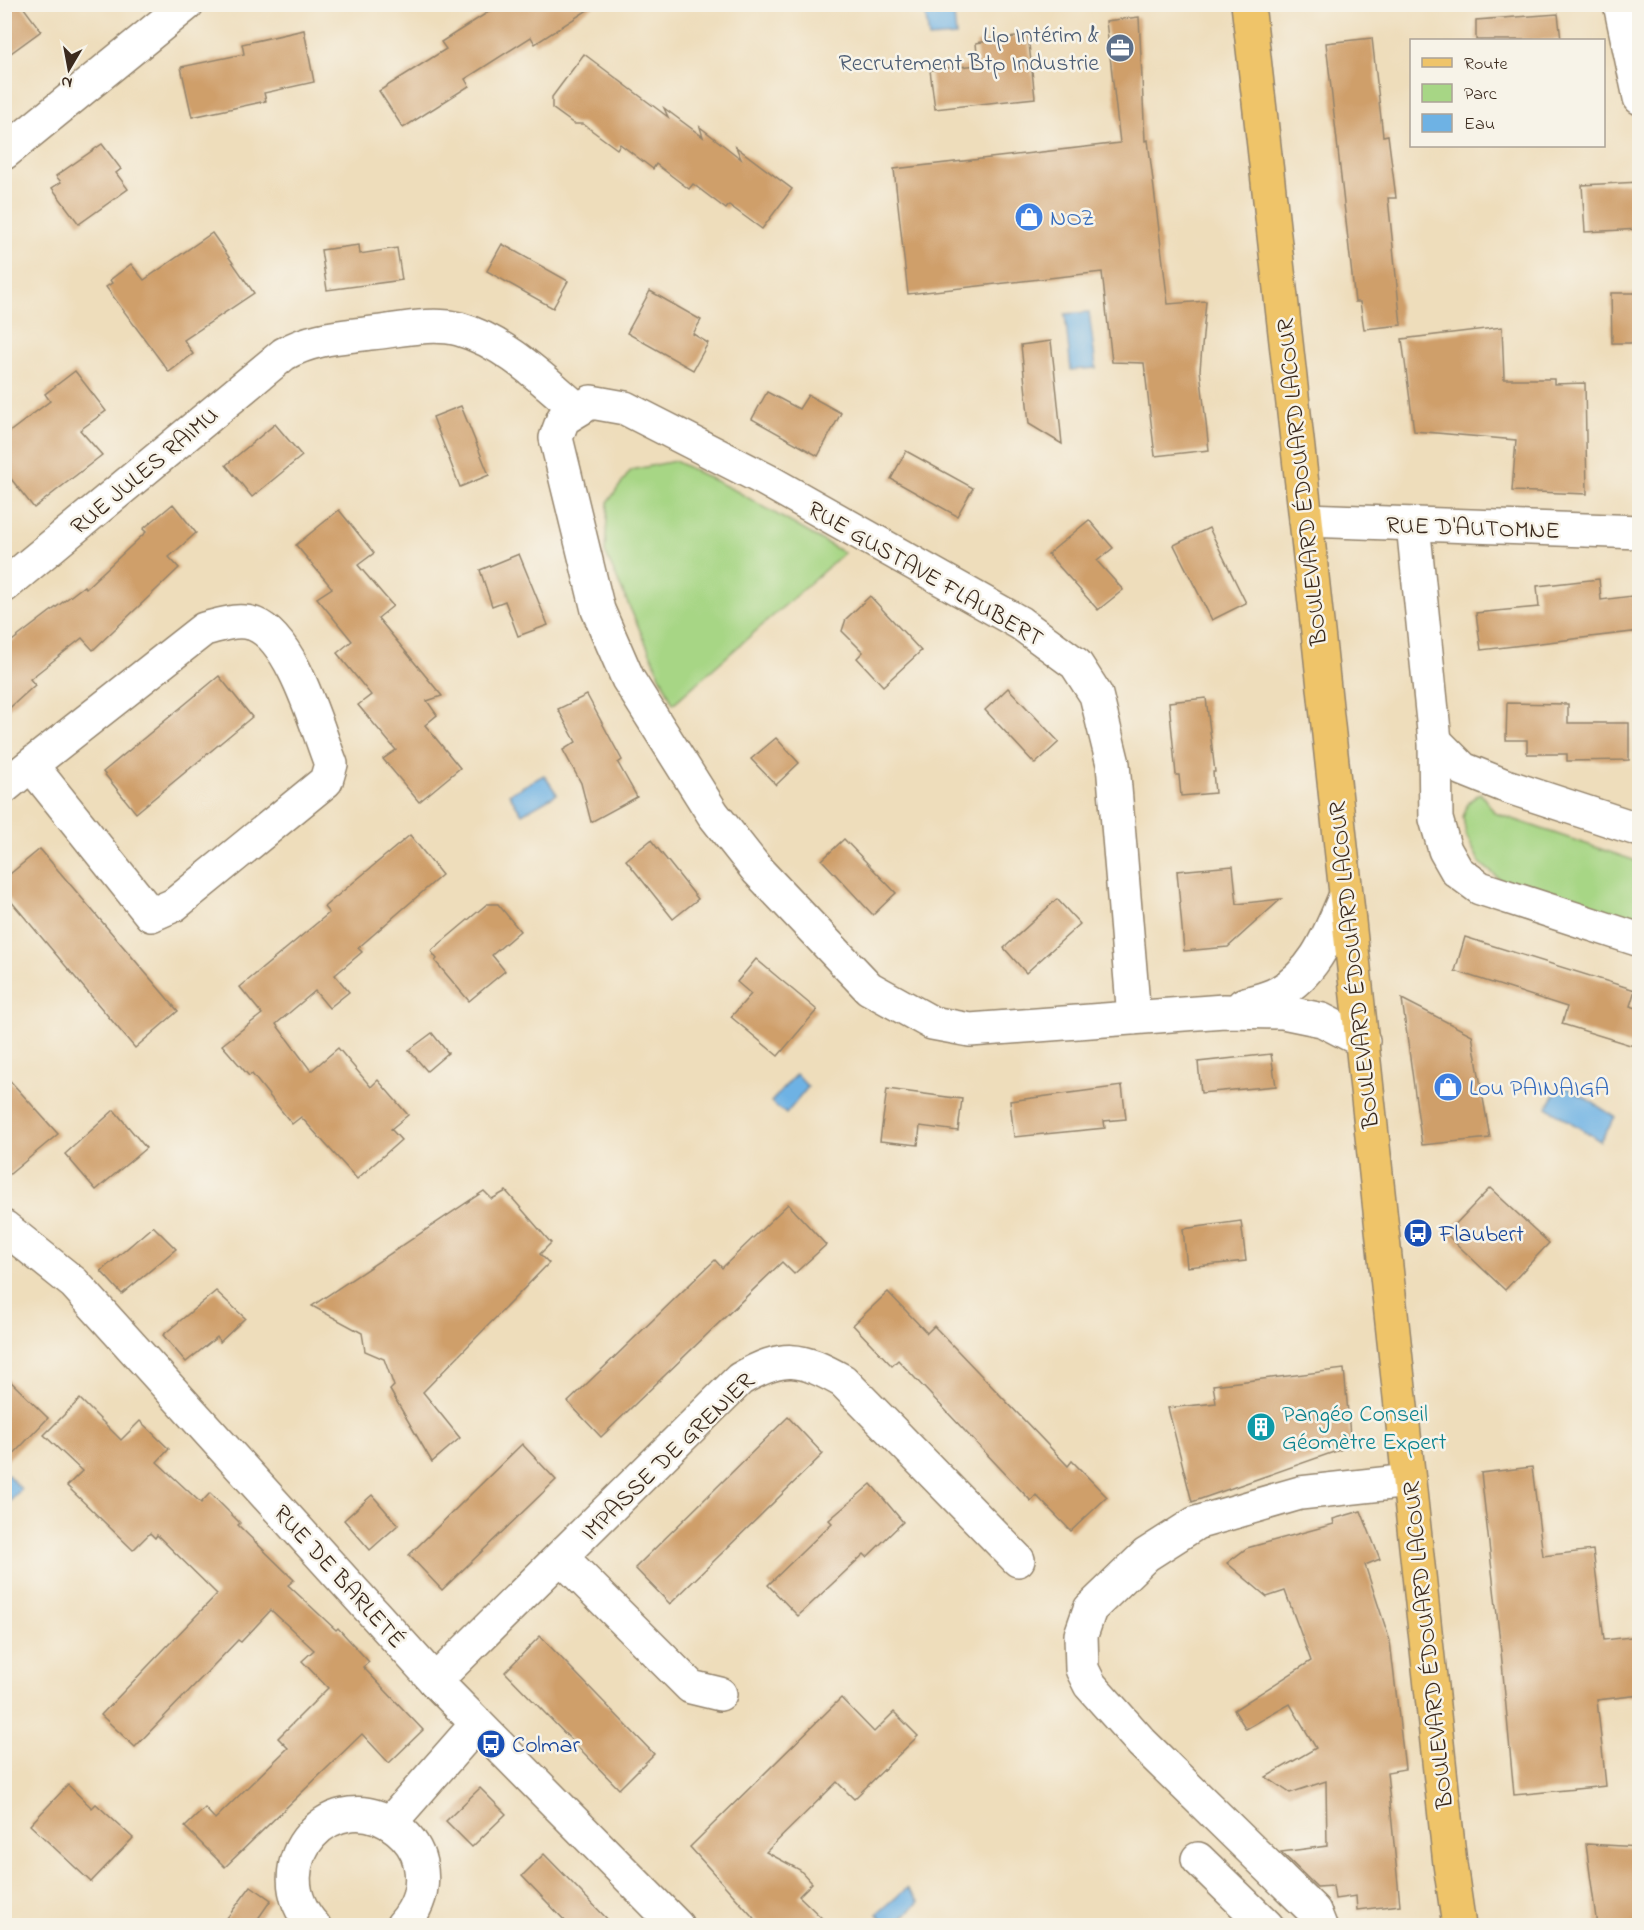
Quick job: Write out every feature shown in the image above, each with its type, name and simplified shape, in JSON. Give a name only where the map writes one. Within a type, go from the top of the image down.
[{"type":"main road","name":"BOULEVARD ÉDOUARD LACOUR","points":[[1248,4],[1363,1041],[1455,1924]]},
{"type":"street","points":[[11,147],[187,4]]},
{"type":"street","points":[[1620,4],[1640,98]]},
{"type":"street","name":"RUE JULES RAIMU","points":[[4,586],[284,354],[302,343],[417,327],[458,329],[482,338],[521,362],[577,409]]},
{"type":"street","name":"RUE GUSTAVE FLAUBERT","points":[[577,409],[591,402],[625,408],[746,469],[1020,623],[1076,664],[1096,695],[1113,765],[1134,1018]]},
{"type":"street","points":[[577,409],[563,419],[556,438],[598,610],[628,679],[713,814],[758,871],[869,988],[932,1023],[970,1030],[1224,1011],[1283,1012],[1322,1020],[1363,1041]]},
{"type":"street","name":"RUE D'AUTOMNE","points":[[1306,520],[1640,532]]},
{"type":"street","points":[[1413,524],[1435,741],[1436,819],[1445,850],[1457,871],[1480,888],[1640,940]]},
{"type":"street","points":[[4,787],[31,765],[204,629],[234,621],[253,624],[265,630],[289,658],[331,764],[326,781],[174,905],[151,915],[31,765]]},
{"type":"street","points":[[1435,741],[1463,769],[1503,786],[1640,830]]},
{"type":"street","points":[[1224,1011],[1278,994],[1310,968],[1319,957],[1346,895]]},
{"type":"street","name":"RUE DE BARLETÉ","points":[[4,1227],[74,1283],[435,1681],[677,1926]]},
{"type":"street","name":"IMPASSE DE GRENIER","points":[[435,1681],[740,1379],[765,1364],[780,1361],[813,1365],[843,1381],[1018,1560]]},
{"type":"street","points":[[1320,1926],[1314,1911],[1143,1743],[1090,1685],[1082,1669],[1081,1635],[1090,1610],[1138,1563],[1169,1538],[1196,1523],[1300,1493],[1409,1481]]},
{"type":"street","points":[[561,1558],[691,1688],[720,1694]]},
{"type":"street","points":[[390,1823],[477,1724]]},
{"type":"street","points":[[314,1926],[303,1914],[295,1894],[293,1873],[298,1852],[311,1834],[328,1821],[349,1814],[370,1815],[390,1823],[407,1836],[418,1854],[423,1875],[420,1896],[412,1915],[402,1926]]},
{"type":"street","points":[[1198,1859],[1268,1926]]},
{"type":"green space","points":[[675,461],[738,492],[844,553],[673,704],[605,552],[608,502],[631,470]]},
{"type":"green space","points":[[1480,793],[1495,813],[1639,862],[1639,927],[1507,885],[1480,863],[1466,835],[1463,817],[1468,803]]},
{"type":"water","points":[[924,5],[953,5],[956,36],[929,38]]},
{"type":"water","points":[[1089,312],[1096,368],[1071,370],[1065,314]]},
{"type":"water","points":[[544,775],[557,794],[522,814],[509,794]]},
{"type":"water","points":[[796,1074],[808,1087],[786,1114],[771,1102]]},
{"type":"water","points":[[1562,1083],[1615,1117],[1600,1141],[1547,1107]]},
{"type":"water","points":[[7,1474],[21,1489],[5,1507],[5,1476]]},
{"type":"water","points":[[907,1888],[919,1902],[895,1925],[887,1925],[877,1914]]},
{"type":"building","points":[[4,4],[21,4],[41,31],[4,58]]},
{"type":"building","points":[[501,4],[597,4],[535,44],[531,37],[465,79],[469,86],[403,128],[379,91],[446,49],[441,42]]},
{"type":"building","points":[[1558,14],[1561,39],[1476,39],[1476,20]]},
{"type":"building","name":"NOZ","points":[[1139,17],[1145,141],[1148,140],[1168,304],[1206,301],[1200,370],[1209,450],[1155,456],[1144,363],[1112,362],[1102,272],[908,294],[894,169],[1120,143],[1106,21]]},
{"type":"building","points":[[304,30],[314,82],[264,93],[266,101],[192,117],[181,67],[244,54],[242,44]]},
{"type":"building","points":[[1028,35],[1035,98],[935,109],[930,70],[978,65],[976,43]]},
{"type":"building","points":[[1372,38],[1383,136],[1388,135],[1396,198],[1388,198],[1401,325],[1364,329],[1360,302],[1355,302],[1326,43]]},
{"type":"building","points":[[584,54],[668,117],[664,108],[703,137],[700,127],[741,159],[736,147],[792,189],[762,229],[729,205],[726,209],[693,184],[689,189],[656,164],[653,169],[620,144],[617,149],[583,124],[574,124],[552,108],[552,97]]},
{"type":"building","points":[[102,144],[121,169],[116,173],[128,189],[79,224],[52,188],[61,182],[56,176]]},
{"type":"building","points":[[1640,182],[1640,229],[1585,232],[1582,185]]},
{"type":"building","points":[[212,233],[254,293],[184,340],[193,354],[169,372],[106,287],[112,283],[110,280],[131,264],[144,280]]},
{"type":"building","points":[[502,244],[568,281],[553,308],[487,271]]},
{"type":"building","points":[[359,245],[360,254],[397,248],[402,280],[327,290],[321,250]]},
{"type":"building","points":[[650,291],[701,320],[693,334],[708,343],[693,370],[627,333]]},
{"type":"building","points":[[1611,293],[1640,293],[1640,343],[1612,343]]},
{"type":"building","points":[[1502,327],[1504,379],[1554,379],[1554,384],[1585,383],[1587,494],[1512,491],[1516,440],[1414,431],[1402,339]]},
{"type":"building","points":[[1051,341],[1062,444],[1029,424],[1021,345]]},
{"type":"building","points":[[75,371],[106,411],[80,430],[102,455],[34,508],[4,470],[4,436],[50,401],[45,394]]},
{"type":"building","points":[[767,392],[799,409],[808,395],[841,413],[818,456],[752,419]]},
{"type":"building","points":[[461,406],[489,475],[460,487],[433,417]]},
{"type":"building","points":[[275,424],[302,456],[252,497],[226,465]]},
{"type":"building","points":[[906,451],[973,488],[957,516],[891,479]]},
{"type":"building","points":[[173,504],[196,533],[169,557],[179,568],[93,650],[82,638],[30,679],[35,685],[4,713],[4,647],[84,586],[86,588],[146,532],[143,529]]},
{"type":"building","points":[[339,510],[374,553],[358,565],[393,606],[378,618],[442,696],[427,701],[437,715],[425,725],[460,768],[419,802],[383,759],[396,750],[358,705],[371,695],[337,653],[352,641],[317,598],[332,588],[296,545]]},
{"type":"building","points":[[1089,520],[1113,548],[1097,561],[1123,590],[1098,610],[1048,554]]},
{"type":"building","points":[[1209,528],[1246,603],[1212,620],[1174,545]]},
{"type":"building","points":[[519,554],[548,625],[518,636],[505,601],[492,606],[480,570]]},
{"type":"building","points":[[1599,579],[1601,600],[1640,595],[1640,631],[1481,650],[1476,613],[1539,607],[1537,586]]},
{"type":"building","points":[[870,596],[921,651],[883,686],[857,658],[863,652],[842,631],[846,619]]},
{"type":"building","points":[[219,676],[252,717],[136,813],[103,772]]},
{"type":"building","points":[[1008,688],[1059,742],[1035,764],[985,710]]},
{"type":"building","points":[[587,695],[622,760],[618,763],[637,797],[591,822],[581,783],[563,750],[576,742],[558,709]]},
{"type":"building","points":[[1206,698],[1215,772],[1213,772],[1215,793],[1181,796],[1179,775],[1176,775],[1169,702]]},
{"type":"building","points":[[1507,703],[1568,704],[1568,723],[1629,723],[1629,760],[1567,761],[1567,754],[1527,754],[1527,740],[1506,740]]},
{"type":"building","points":[[776,738],[799,763],[776,785],[751,759]]},
{"type":"building","points":[[410,835],[442,875],[358,948],[362,952],[335,975],[349,992],[329,1008],[315,991],[276,1024],[311,1071],[338,1048],[371,1087],[378,1080],[408,1115],[391,1129],[401,1140],[357,1179],[301,1117],[292,1124],[252,1074],[249,1076],[222,1045],[262,1014],[240,987],[329,913],[324,907]]},
{"type":"building","points":[[844,839],[896,893],[873,915],[822,860]]},
{"type":"building","points":[[651,840],[698,899],[673,919],[626,860]]},
{"type":"building","points":[[40,849],[178,1011],[135,1048],[4,893],[4,879]]},
{"type":"building","points":[[1233,866],[1237,904],[1281,899],[1228,947],[1184,951],[1177,871]]},
{"type":"building","points":[[1057,899],[1080,924],[1026,973],[1004,948]]},
{"type":"building","points":[[487,904],[498,904],[520,931],[492,955],[505,971],[469,1001],[435,961],[437,959],[431,951]]},
{"type":"building","points":[[1465,937],[1635,990],[1630,1006],[1640,1009],[1640,1048],[1562,1024],[1567,1007],[1455,971]]},
{"type":"building","points":[[756,959],[817,1010],[778,1056],[731,1017],[751,994],[737,982]]},
{"type":"building","name":"Lou PAINAIGA","points":[[1402,999],[1472,1035],[1490,1138],[1422,1145]]},
{"type":"building","points":[[432,1033],[448,1053],[427,1071],[409,1050]]},
{"type":"building","points":[[1271,1054],[1276,1086],[1201,1093],[1198,1062]]},
{"type":"building","points":[[4,1074],[58,1134],[4,1179]]},
{"type":"building","points":[[1122,1086],[1126,1119],[1104,1121],[1105,1128],[1014,1137],[1010,1101]]},
{"type":"building","points":[[887,1089],[962,1099],[958,1131],[920,1126],[918,1145],[880,1141]]},
{"type":"building","points":[[114,1110],[146,1148],[96,1190],[65,1154]]},
{"type":"building","points":[[1490,1188],[1549,1243],[1505,1290],[1446,1234]]},
{"type":"building","points":[[484,1191],[492,1199],[506,1191],[551,1243],[540,1254],[549,1263],[423,1392],[460,1438],[432,1462],[390,1390],[394,1386],[384,1359],[365,1351],[362,1333],[312,1306]]},
{"type":"building","points":[[788,1204],[826,1245],[794,1274],[782,1262],[601,1437],[568,1402],[715,1260],[722,1268]]},
{"type":"building","points":[[1241,1221],[1246,1261],[1187,1267],[1183,1229]]},
{"type":"building","points":[[153,1226],[176,1249],[122,1294],[101,1271]]},
{"type":"building","points":[[216,1291],[245,1318],[220,1342],[217,1337],[186,1362],[163,1335]]},
{"type":"building","points":[[888,1292],[927,1333],[934,1326],[1068,1466],[1072,1461],[1107,1497],[1071,1531],[1036,1495],[1031,1501],[898,1360],[892,1366],[853,1325]]},
{"type":"building","name":"Pangéo Conseil Géomètre Expert","points":[[1344,1369],[1351,1446],[1192,1502],[1168,1408],[1216,1403],[1213,1385]]},
{"type":"building","points":[[4,1375],[48,1418],[4,1464]]},
{"type":"building","points":[[80,1399],[121,1440],[140,1421],[169,1449],[157,1462],[201,1503],[210,1493],[240,1523],[238,1525],[294,1580],[288,1585],[336,1630],[338,1628],[369,1662],[363,1667],[423,1730],[389,1763],[362,1734],[225,1867],[185,1827],[205,1808],[215,1819],[288,1748],[278,1738],[328,1688],[302,1661],[314,1650],[271,1610],[241,1642],[238,1640],[135,1747],[101,1715],[217,1594],[157,1535],[155,1538],[150,1533],[133,1550],[67,1486],[82,1471],[44,1435]]},
{"type":"building","points":[[788,1417],[823,1454],[670,1604],[635,1568]]},
{"type":"building","points":[[522,1444],[556,1480],[442,1590],[409,1555]]},
{"type":"building","points":[[1532,1467],[1543,1556],[1593,1550],[1604,1640],[1640,1636],[1640,1695],[1597,1700],[1606,1786],[1514,1795],[1481,1473]]},
{"type":"building","points":[[871,1484],[903,1522],[867,1557],[864,1554],[798,1616],[768,1585],[832,1523],[829,1520]]},
{"type":"building","points":[[372,1495],[398,1525],[370,1550],[344,1520]]},
{"type":"building","points":[[1361,1511],[1380,1559],[1365,1565],[1390,1641],[1405,1769],[1387,1772],[1400,1905],[1357,1910],[1356,1896],[1335,1899],[1333,1886],[1317,1887],[1281,1852],[1327,1846],[1326,1781],[1290,1793],[1266,1777],[1316,1748],[1290,1704],[1246,1729],[1234,1710],[1311,1661],[1285,1591],[1267,1597],[1227,1563],[1247,1548],[1334,1524],[1333,1519]]},
{"type":"building","points":[[540,1636],[654,1754],[619,1789],[505,1672]]},
{"type":"building","points":[[841,1698],[874,1732],[894,1712],[918,1736],[854,1799],[837,1782],[766,1852],[800,1870],[812,1883],[799,1896],[830,1926],[761,1926],[690,1847]]},
{"type":"building","points":[[68,1785],[92,1808],[96,1804],[133,1838],[91,1882],[30,1825]]},
{"type":"building","points":[[480,1788],[506,1814],[472,1847],[446,1821]]},
{"type":"building","points":[[1586,1844],[1640,1847],[1640,1926],[1597,1926]]},
{"type":"building","points":[[544,1854],[614,1926],[570,1926],[522,1876]]},
{"type":"building","points":[[251,1886],[271,1900],[253,1926],[221,1926]]},
{"type":"place","name":"Lip Intérim & Recrutement Btp Industrie","points":[[1120,48]]},
{"type":"place","name":"NOZ","points":[[1029,217]]},
{"type":"place","name":"Lou PAINAIGA","points":[[1448,1087]]},
{"type":"place","name":"Flaubert","points":[[1418,1233]]},
{"type":"place","name":"Pangéo Conseil Géomètre Expert","points":[[1261,1427]]},
{"type":"place","name":"Colmar","points":[[491,1744]]}]
